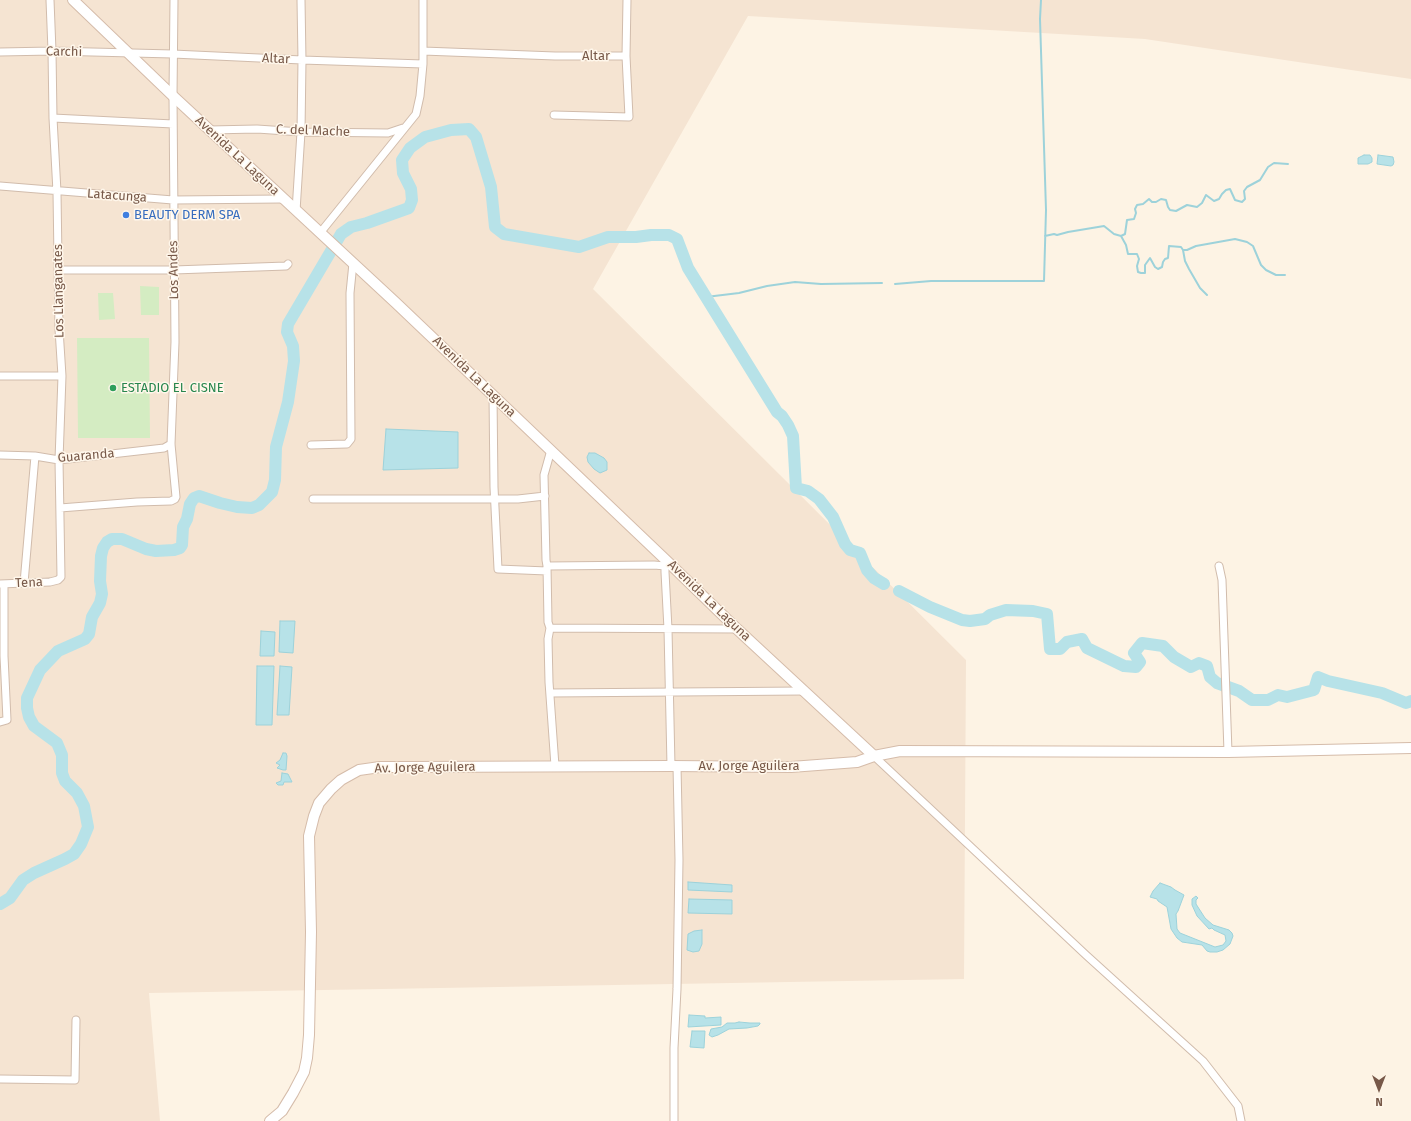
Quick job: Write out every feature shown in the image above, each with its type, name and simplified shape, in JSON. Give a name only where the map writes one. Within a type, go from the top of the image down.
[{"type":"street","name":"Los Llanganates","points":[[50,0],[62,376],[58,460],[61,577],[58,580]]},
{"type":"street","name":"Avenida La Laguna","points":[[73,0],[282,199],[353,262],[551,450],[667,564],[874,756]]},
{"type":"street","name":"Los Andes","points":[[60,508],[173,500],[176,495],[171,444],[175,342],[173,200],[174,0]]},
{"type":"street","points":[[296,211],[301,132],[301,0]]},
{"type":"street","points":[[324,236],[403,128],[416,114],[420,96],[423,64],[423,0]]},
{"type":"street","points":[[554,115],[629,116],[626,56],[627,0]]},
{"type":"street","name":"Carchi","points":[[0,52],[52,51],[129,54]]},
{"type":"street","name":"Altar","points":[[422,51],[555,56],[626,56]]},
{"type":"street","name":"Altar","points":[[129,54],[173,54],[423,64]]},
{"type":"street","points":[[53,118],[173,124]]},
{"type":"street","name":"C. del Mache","points":[[210,130],[257,129],[301,132],[388,133],[403,128]]},
{"type":"street","name":"Latacunga","points":[[0,186],[57,192],[173,200],[282,199]]},
{"type":"street","points":[[311,445],[348,444],[351,439],[350,293],[353,262]]},
{"type":"street","points":[[58,270],[174,270],[286,266],[288,264]]},
{"type":"street","points":[[0,376],[62,376]]},
{"type":"street","points":[[493,395],[494,486],[498,569],[547,569],[667,564],[670,692],[680,860],[674,1048],[674,1121]]},
{"type":"street","name":"Guaranda","points":[[0,455],[35,456],[58,460],[164,448],[171,444]]},
{"type":"street","points":[[551,450],[544,475],[548,622],[550,628],[548,639],[549,682],[555,766]]},
{"type":"street","points":[[24,583],[35,456]]},
{"type":"street","points":[[313,499],[518,499],[545,496]]},
{"type":"street","points":[[1219,566],[1222,580],[1228,752]]},
{"type":"street","name":"Tena","points":[[2,584],[50,582],[58,580]]},
{"type":"street","points":[[2,584],[4,721]]},
{"type":"street","points":[[550,628],[737,629]]},
{"type":"street","points":[[550,693],[805,691]]},
{"type":"street","name":"Av. Jorge Aguilera","points":[[270,1121],[282,1111],[293,1093],[304,1072],[307,1058],[309,1035],[311,932],[309,836],[314,816],[319,803],[331,789],[341,780],[359,770],[380,767],[791,767],[857,762],[874,756],[900,751],[1228,752],[1411,748]]},
{"type":"street","points":[[874,756],[1086,955],[1203,1061],[1238,1106],[1241,1121]]},
{"type":"street","points":[[0,1079],[75,1080],[76,1020]]},
{"type":"shaded area","points":[[0,0],[1411,0],[1411,79],[1145,39],[748,16],[593,289],[966,660],[964,979],[149,993],[160,1121],[0,1121]]},
{"type":"green space","points":[[140,286],[159,287],[159,315],[141,315]]},
{"type":"green space","points":[[98,293],[113,293],[115,319],[99,320]]},
{"type":"green space","name":"ESTADIO EL CISNE","points":[[77,338],[149,338],[150,438],[78,438]]},
{"type":"water","points":[[1364,155],[1370,155],[1372,162],[1368,164],[1358,164],[1358,158]]},
{"type":"water","points":[[1378,155],[1393,157],[1393,165],[1377,164]]},
{"type":"water","points":[[386,429],[458,432],[458,468],[383,470]]},
{"type":"water","points":[[589,453],[595,453],[604,458],[607,462],[607,470],[600,473],[594,469],[588,462],[587,457]]},
{"type":"water","points":[[280,621],[295,621],[293,653],[279,652]]},
{"type":"water","points":[[261,631],[275,632],[274,656],[260,656]]},
{"type":"water","points":[[257,666],[274,666],[272,725],[256,725]]},
{"type":"water","points":[[280,666],[292,667],[289,715],[277,715]]},
{"type":"water","points":[[283,753],[286,753],[287,756],[286,770],[277,768],[280,765],[276,763],[280,760]]},
{"type":"water","points":[[282,773],[288,774],[292,782],[284,782],[283,785],[278,785],[276,783],[281,781]]},
{"type":"water","points":[[688,882],[732,885],[732,892],[688,890]]},
{"type":"water","points":[[1160,883],[1171,887],[1184,895],[1176,914],[1177,929],[1180,933],[1215,947],[1223,945],[1226,941],[1225,935],[1212,928],[1209,929],[1197,916],[1192,905],[1192,899],[1196,896],[1198,898],[1196,900],[1196,904],[1205,918],[1213,925],[1229,930],[1232,933],[1233,936],[1230,944],[1223,950],[1210,952],[1207,951],[1202,945],[1182,942],[1177,938],[1171,929],[1167,907],[1157,899],[1150,897]]},
{"type":"water","points":[[689,899],[732,900],[732,914],[688,913]]},
{"type":"water","points":[[702,930],[702,944],[699,951],[693,952],[687,950],[688,934],[694,931]]},
{"type":"water","points":[[689,1015],[705,1016],[705,1018],[721,1017],[721,1025],[688,1027]]},
{"type":"water","points":[[739,1022],[760,1024],[758,1026],[747,1028],[729,1029],[712,1037],[709,1035],[711,1029],[722,1027],[727,1023]]},
{"type":"water","points":[[692,1031],[705,1031],[704,1048],[690,1047]]},
{"type":"waterway","points":[[895,284],[931,281],[1044,281],[1046,210],[1040,19],[1041,0]]},
{"type":"waterway","points":[[0,904],[10,898],[23,880],[34,873],[74,854],[81,844],[88,827],[84,806],[77,793],[65,781],[62,773],[62,755],[57,743],[34,726],[29,717],[27,698],[40,670],[58,651],[85,639],[89,634],[92,617],[100,603],[102,594],[100,581],[101,556],[103,548],[107,542],[112,539],[122,539],[146,549],[156,551],[174,550],[180,548],[182,545],[183,527],[187,519],[190,504],[194,498],[199,496],[237,507],[252,508],[259,505],[272,492],[275,480],[276,447],[288,402],[294,361],[293,346],[287,332],[288,324],[341,234],[351,227],[409,208],[412,200],[411,189],[403,173],[402,160],[410,148],[425,137],[451,130],[469,129],[476,137],[491,187],[495,227],[504,234],[579,247],[608,237],[669,235],[677,239],[688,268],[777,412],[782,416],[788,425],[793,436],[796,488],[808,491],[819,499],[833,517],[845,544],[850,550],[860,553],[867,570],[874,578],[884,584]]},
{"type":"waterway","points":[[1045,236],[1104,226],[1114,234],[1121,236],[1125,234],[1127,220],[1134,219],[1137,205],[1143,204],[1149,199],[1152,202],[1156,202],[1161,199],[1166,200],[1170,210],[1176,211],[1187,205],[1197,207],[1202,203],[1206,195],[1214,201],[1219,199],[1226,190],[1230,189],[1235,200],[1242,202],[1245,199],[1244,191],[1247,187],[1260,180],[1268,167],[1274,163],[1288,164]]},
{"type":"waterway","points":[[1121,236],[1126,245],[1128,254],[1137,254],[1139,259],[1137,266],[1138,272],[1141,273],[1145,273],[1145,265],[1150,258],[1155,267],[1158,269],[1162,267],[1163,262],[1168,258],[1169,246],[1181,247],[1183,250],[1187,250],[1196,246],[1235,239],[1247,242],[1253,246],[1261,265],[1266,270],[1276,275],[1285,275]]},
{"type":"waterway","points":[[1183,250],[1185,261],[1189,269],[1200,288],[1207,295]]},
{"type":"waterway","points":[[706,297],[739,293],[767,286],[795,282],[821,284],[882,283]]},
{"type":"waterway","points":[[899,591],[930,607],[962,620],[970,621],[985,619],[990,615],[1006,610],[1033,611],[1047,614],[1050,649],[1060,649],[1067,642],[1082,639],[1087,648],[1124,666],[1136,667],[1140,662],[1134,653],[1142,643],[1163,646],[1174,657],[1191,667],[1199,663],[1207,666],[1210,677],[1217,683],[1239,691],[1252,700],[1268,700],[1278,695],[1287,697],[1314,690],[1318,677],[1328,681],[1382,693],[1406,703],[1411,701]]},
{"type":"place","name":"BEAUTY DERM SPA","points":[[126,215]]},
{"type":"place","name":"ESTADIO EL CISNE","points":[[113,388]]}]
